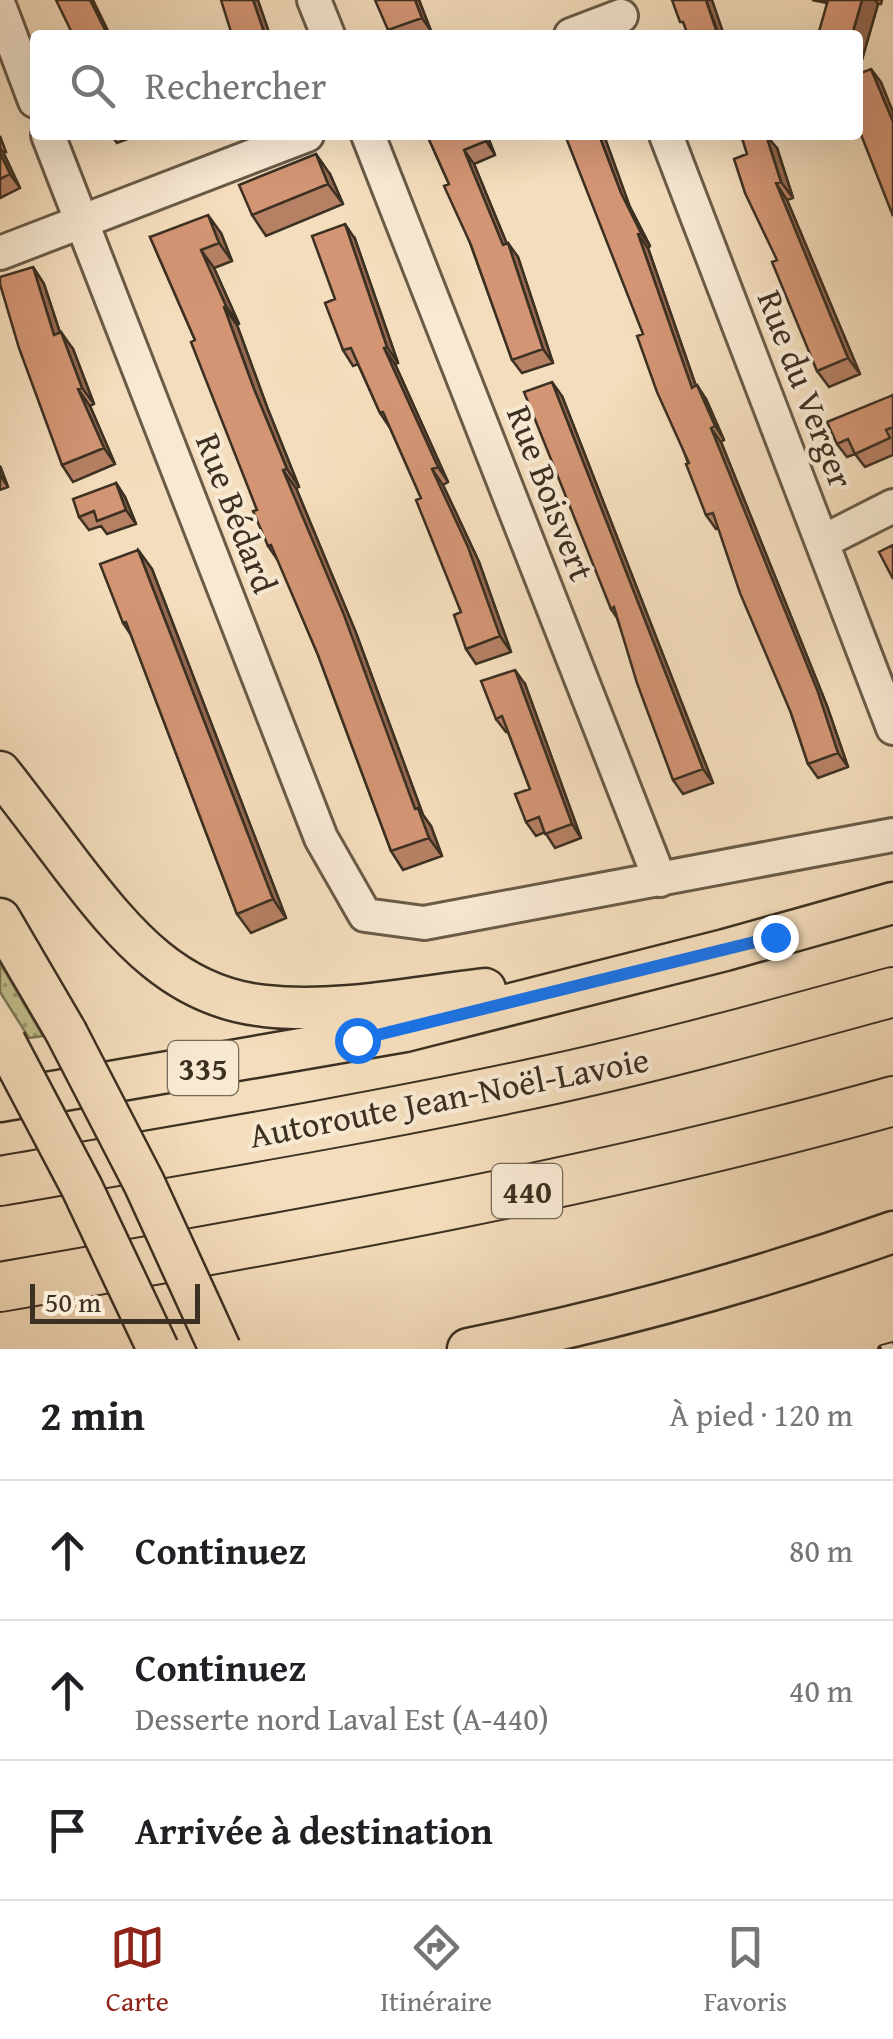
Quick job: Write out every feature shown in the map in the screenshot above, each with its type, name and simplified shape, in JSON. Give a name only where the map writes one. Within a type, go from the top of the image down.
[{"type":"highway","name":"Autoroute Jean-Noël-Lavoie","points":[[0,1181],[298,1129],[557,1078],[893,992]]},
{"type":"highway","name":"440","points":[[0,1287],[312,1234],[510,1195],[702,1152],[893,1101]]},
{"type":"main road","points":[[0,772],[111,916],[144,951],[188,983],[226,998],[266,1006],[351,1004],[634,972]]},
{"type":"main road","name":"335","points":[[0,1100],[405,1031],[893,904]]},
{"type":"main road","points":[[0,919],[66,1032],[137,1168],[220,1349]]},
{"type":"main road","points":[[3,1037],[82,1188],[158,1349]]},
{"type":"main road","points":[[468,1349],[618,1317],[893,1232]]},
{"type":"street","points":[[314,0],[326,30]]},
{"type":"street","points":[[0,8],[30,88]]},
{"type":"street","points":[[585,30],[621,17]]},
{"type":"street","name":"Rue Bédard","points":[[50,140],[321,838],[365,915],[424,923],[660,880]]},
{"type":"street","points":[[0,253],[294,140]]},
{"type":"street","name":"Rue Boisvert","points":[[370,140],[660,880]]},
{"type":"street","name":"Rue du Verger","points":[[668,140],[893,728]]},
{"type":"street","points":[[822,542],[893,506]]},
{"type":"street","points":[[660,880],[893,836]]},
{"type":"shaded area","points":[[0,965],[43,1036],[29,1038],[0,992]]},
{"type":"building","points":[[56,0],[90,0],[105,30],[71,30]]},
{"type":"building","points":[[221,0],[253,0],[263,30],[230,30]]},
{"type":"building","points":[[375,0],[415,0],[422,18],[388,30]]},
{"type":"building","points":[[672,0],[706,0],[716,30],[686,30]]},
{"type":"building","points":[[828,0],[862,0],[853,30],[819,30]]},
{"type":"building","points":[[871,69],[893,122],[893,216],[863,140],[863,72]]},
{"type":"building","points":[[429,140],[486,140],[464,150],[503,245],[508,243],[543,349],[512,360],[471,245],[444,186],[449,184]]},
{"type":"building","points":[[567,140],[601,140],[641,233],[638,234],[692,388],[697,385],[715,426],[711,428],[818,692],[838,753],[808,764],[791,713],[740,593],[713,513],[706,515],[686,464],[689,463],[657,392],[637,336],[643,334]]},
{"type":"building","points":[[743,140],[768,140],[781,182],[776,183],[848,358],[817,371],[772,262],[777,260],[745,193],[734,159],[747,154]]},
{"type":"building","points":[[0,153],[10,174],[0,179]]},
{"type":"building","points":[[316,154],[328,184],[252,215],[239,185]]},
{"type":"building","points":[[208,215],[219,243],[201,250],[287,469],[283,470],[344,615],[429,838],[391,851],[318,655],[253,511],[257,510],[191,342],[195,340],[150,237]]},
{"type":"building","points":[[345,224],[387,347],[384,348],[438,467],[432,469],[468,547],[500,636],[466,649],[454,615],[461,612],[416,500],[421,498],[351,348],[343,350],[325,303],[335,299],[312,236]]},
{"type":"building","points":[[33,267],[54,335],[61,332],[82,388],[78,389],[104,448],[62,465],[0,284],[0,277]]},
{"type":"building","points":[[552,382],[703,769],[673,780],[614,607],[611,609],[524,392]]},
{"type":"building","points":[[893,395],[893,427],[886,430],[890,438],[855,454],[848,439],[837,444],[827,422]]},
{"type":"building","points":[[116,483],[126,510],[97,521],[94,511],[79,517],[73,499]]},
{"type":"building","points":[[893,545],[893,579],[879,552]]},
{"type":"building","points":[[138,550],[273,899],[237,914],[126,622],[123,623],[100,564]]},
{"type":"building","points":[[515,670],[572,824],[545,834],[539,817],[526,822],[515,794],[530,789],[502,716],[496,719],[481,681]]},
{"type":"railway","points":[[882,1349],[893,1346]]},
{"type":"route","points":[[357,1040],[775,937]]}]
